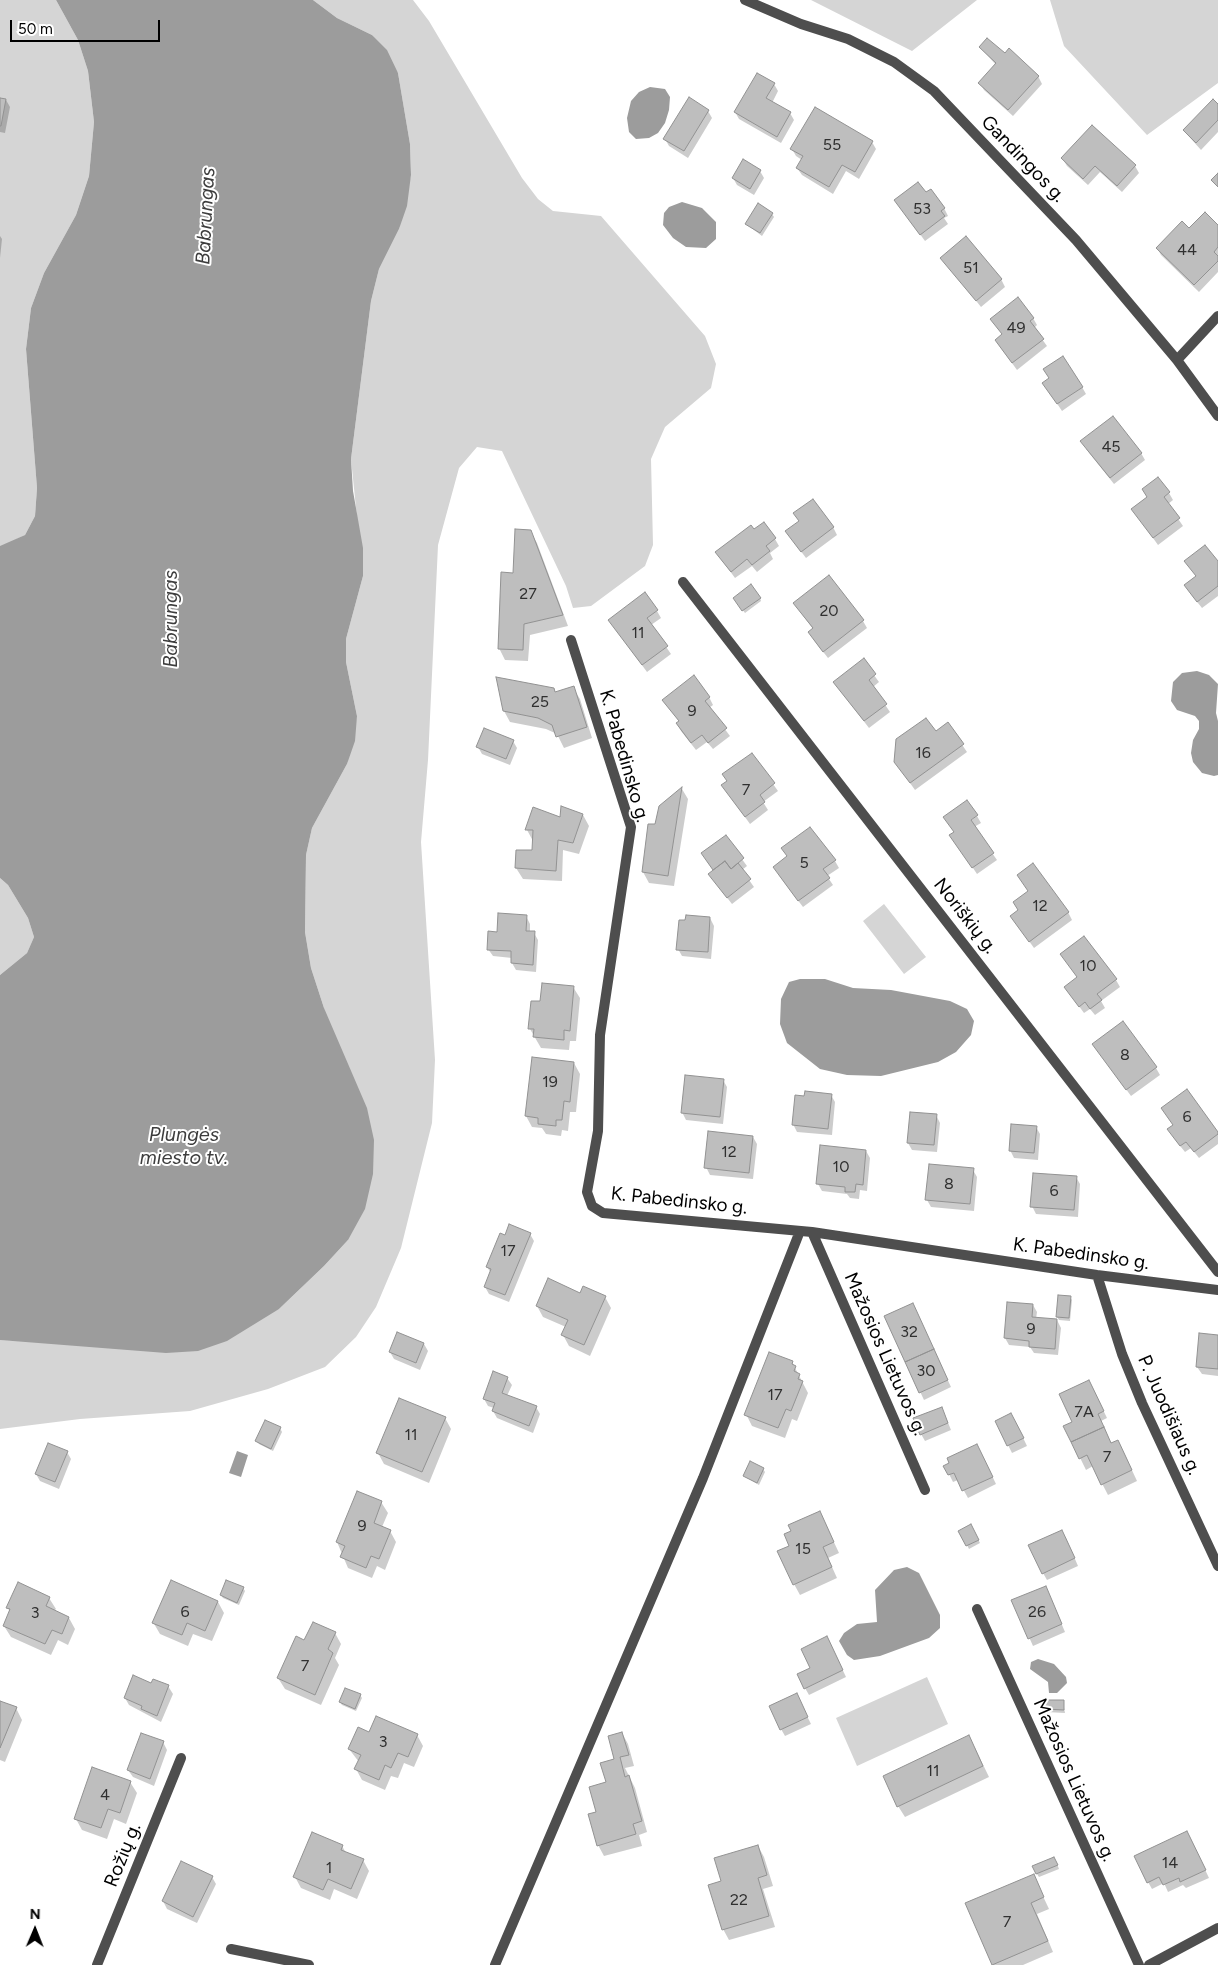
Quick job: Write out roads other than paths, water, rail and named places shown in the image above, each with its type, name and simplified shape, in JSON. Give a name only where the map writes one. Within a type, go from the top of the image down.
[{"type":"street","name":"Gandingos g.","points":[[744,0],[801,24],[848,39],[894,62],[934,91],[1076,240],[1176,360],[1218,416]]},
{"type":"street","points":[[1176,360],[1218,316]]},
{"type":"street","name":"Noriškių g.","points":[[683,582],[1218,1272]]},
{"type":"street","name":"K. Pabedinsko g.","points":[[571,640],[631,827],[600,1035],[598,1131],[587,1192],[592,1206],[603,1213],[812,1232],[1097,1275],[1218,1290]]},
{"type":"street","points":[[495,1965],[703,1478],[800,1231]]},
{"type":"street","name":"Mažosios Lietuvos g.","points":[[812,1232],[926,1490]]},
{"type":"street","name":"P. Juodišiaus g.","points":[[1097,1275],[1122,1354],[1142,1403],[1218,1566]]},
{"type":"street","name":"Mažosios Lietuvos g.","points":[[977,1609],[1139,1965]]},
{"type":"street","name":"Rožių g.","points":[[97,1965],[182,1758]]},
{"type":"street","points":[[1149,1965],[1218,1928]]},
{"type":"street","points":[[231,1949],[309,1965]]},
{"type":"water","name":"Plungės miesto tv.","points":[[56,0],[313,0],[337,18],[372,35],[387,50],[398,73],[410,144],[411,175],[407,206],[399,229],[379,269],[371,301],[351,459],[353,491],[363,548],[363,576],[346,639],[346,662],[357,716],[355,741],[347,764],[312,828],[306,855],[305,932],[311,968],[324,1008],[367,1108],[374,1140],[373,1174],[365,1209],[348,1240],[324,1266],[279,1309],[227,1341],[198,1351],[166,1353],[0,1340],[0,975],[27,953],[34,937],[28,918],[8,885],[0,878],[0,546],[25,535],[35,516],[37,488],[26,349],[31,308],[44,273],[76,215],[89,176],[94,122],[88,71],[78,40]]},
{"type":"water","points":[[650,87],[665,89],[670,97],[669,110],[665,123],[658,133],[649,138],[636,139],[629,132],[627,118],[631,101],[639,92]]},
{"type":"water","points":[[682,202],[702,208],[716,222],[716,239],[706,248],[686,247],[673,238],[663,225],[664,213],[669,207]]},
{"type":"water","points":[[1197,671],[1209,675],[1218,684],[1216,713],[1218,721],[1218,775],[1214,776],[1202,773],[1193,762],[1191,753],[1193,740],[1199,729],[1199,721],[1195,716],[1177,710],[1171,701],[1173,682],[1182,673]]},
{"type":"water","points":[[800,979],[825,979],[853,988],[891,990],[950,1001],[967,1009],[974,1021],[971,1035],[956,1052],[938,1062],[881,1076],[847,1075],[820,1069],[787,1043],[780,1024],[781,999],[789,982]]},
{"type":"water","points":[[237,1451],[248,1455],[241,1477],[229,1473]]},
{"type":"water","points":[[907,1567],[919,1573],[940,1615],[940,1628],[929,1638],[880,1656],[854,1660],[847,1655],[839,1641],[844,1633],[857,1624],[877,1622],[875,1590],[894,1570]]},
{"type":"water","points":[[1038,1659],[1054,1664],[1066,1677],[1067,1683],[1057,1693],[1049,1693],[1048,1682],[1030,1669],[1031,1662]]},
{"type":"water label","name":"Babrungas","points":[[206,216]]},
{"type":"water label","name":"Babrungas","points":[[171,619]]}]
